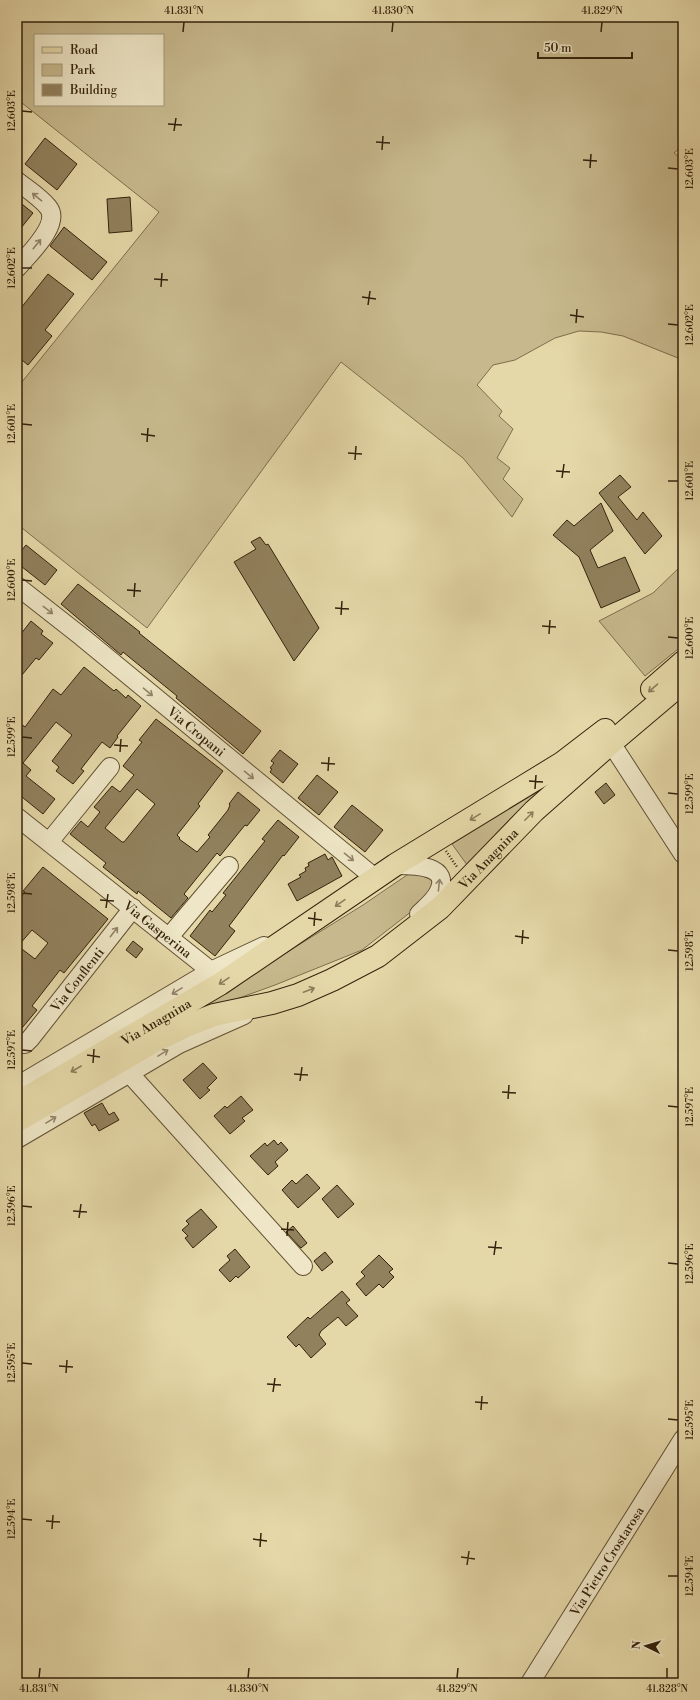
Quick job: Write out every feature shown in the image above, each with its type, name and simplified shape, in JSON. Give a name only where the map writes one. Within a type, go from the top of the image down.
[{"type":"main road","name":"Via Anagnina","points":[[17,1103],[220,984],[395,865],[562,764],[596,737],[683,662]]},
{"type":"main road","name":"Via Anagnina","points":[[17,1122],[159,1039],[186,1026],[227,1012],[272,1003],[324,984],[378,956],[440,908],[534,811],[683,682]]},
{"type":"street","points":[[17,181],[47,206],[52,218],[48,229],[17,268]]},
{"type":"street","name":"Via Cropani","points":[[17,586],[77,633],[375,878]]},
{"type":"street","points":[[611,743],[683,854]]},
{"type":"street","points":[[49,842],[110,767]]},
{"type":"street","name":"Via Gasperina","points":[[17,817],[211,971]]},
{"type":"street","points":[[378,956],[436,896],[440,884],[439,876],[430,868],[419,865],[395,865]]},
{"type":"street","points":[[169,938],[228,866]]},
{"type":"street","name":"Via Conflenti","points":[[17,1044],[25,1044],[30,1039],[133,908]]},
{"type":"street","name":"Via Anagnina","points":[[17,1086],[211,971],[248,953],[291,936]]},
{"type":"street","name":"Via Anagnina","points":[[17,1139],[179,1044],[272,1003]]},
{"type":"street","points":[[130,1074],[304,1266]]},
{"type":"street","name":"Via Pietro Crostarosa","points":[[530,1683],[683,1439]]},
{"type":"path","points":[[445,849],[459,870]]},
{"type":"green space","points":[[17,17],[683,17],[683,145],[674,153],[683,160],[683,360],[623,336],[601,332],[579,331],[555,338],[515,360],[493,365],[477,385],[502,411],[499,416],[513,429],[497,458],[510,468],[503,479],[523,499],[512,517],[463,458],[341,362],[147,628],[17,524],[17,388],[159,212],[17,99]]},
{"type":"green space","points":[[683,564],[683,645],[645,676],[599,621],[653,593]]},
{"type":"green space","points":[[565,775],[470,869],[452,844]]},
{"type":"green space","points":[[414,873],[433,880],[432,891],[412,911],[362,950],[275,985],[176,1021],[363,905],[407,875]]},
{"type":"building","points":[[45,138],[77,164],[57,190],[25,164]]},
{"type":"building","points":[[130,197],[132,231],[109,233],[107,199]]},
{"type":"building","points":[[17,200],[33,213],[17,233]]},
{"type":"building","points":[[64,227],[107,262],[92,280],[50,246]]},
{"type":"building","points":[[48,274],[74,294],[45,330],[52,336],[28,365],[17,356],[17,313]]},
{"type":"building","points":[[620,475],[631,487],[618,497],[637,520],[643,512],[662,536],[645,554],[599,493]]},
{"type":"building","points":[[601,503],[613,531],[590,550],[598,568],[625,557],[640,591],[601,608],[579,557],[553,535],[567,520],[574,526]]},
{"type":"building","points":[[260,537],[266,545],[268,544],[319,628],[294,661],[234,562],[256,549],[251,542]]},
{"type":"building","points":[[26,545],[57,570],[45,585],[17,563],[17,556]]},
{"type":"building","points":[[78,584],[140,632],[139,633],[261,731],[243,754],[176,698],[177,696],[123,652],[121,655],[61,604]]},
{"type":"building","points":[[31,621],[43,631],[41,634],[53,643],[39,660],[36,658],[17,681],[17,639]]},
{"type":"building","points":[[84,667],[114,691],[116,689],[126,698],[128,695],[141,706],[117,736],[118,737],[110,748],[102,742],[81,769],[84,771],[73,784],[56,771],[59,767],[52,761],[72,735],[56,722],[23,763],[31,770],[26,776],[55,799],[43,814],[17,793],[17,730],[21,724],[25,727],[53,689],[61,695]]},
{"type":"building","points":[[156,719],[223,771],[198,804],[200,806],[177,835],[180,838],[179,839],[197,852],[210,837],[208,835],[228,810],[229,804],[238,792],[260,810],[247,826],[245,825],[220,856],[217,853],[184,894],[188,898],[171,918],[138,891],[137,894],[103,867],[106,863],[70,834],[81,821],[88,827],[100,812],[94,807],[112,786],[120,792],[134,775],[123,766],[142,742],[139,740]],"holes":[[[137,789],[155,804],[124,842],[105,828]]]},
{"type":"building","points":[[280,750],[298,764],[283,783],[270,772],[272,769],[270,768],[274,763],[271,761]]},
{"type":"building","points":[[317,775],[338,792],[319,815],[298,798]]},
{"type":"building","points":[[606,783],[615,795],[604,804],[595,792]]},
{"type":"building","points":[[352,805],[383,830],[365,852],[334,827]]},
{"type":"building","points":[[278,820],[299,837],[284,856],[283,855],[229,926],[235,931],[215,956],[190,936],[210,910],[212,912],[226,895],[223,893],[265,841],[262,839]]},
{"type":"building","points":[[325,854],[328,860],[332,857],[342,876],[297,901],[288,884],[301,877],[299,875],[306,871],[305,868],[309,866],[308,863]]},
{"type":"building","points":[[43,867],[108,919],[64,973],[60,970],[32,1006],[37,1010],[17,1034],[17,902],[25,892],[23,891]],"holes":[[[32,930],[48,943],[35,959],[18,946]]]},
{"type":"building","points":[[133,941],[143,949],[136,958],[126,950]]},
{"type":"building","points":[[203,1063],[217,1078],[207,1088],[210,1090],[200,1099],[183,1080]]},
{"type":"building","points":[[241,1096],[253,1110],[242,1118],[245,1121],[230,1134],[214,1116],[225,1106],[227,1108]]},
{"type":"building","points":[[102,1103],[109,1115],[114,1112],[119,1120],[99,1131],[95,1124],[92,1126],[84,1113]]},
{"type":"building","points":[[274,1140],[278,1145],[281,1142],[288,1150],[275,1162],[278,1166],[268,1175],[250,1156],[265,1143],[267,1146]]},
{"type":"building","points":[[307,1174],[320,1188],[298,1208],[282,1190],[292,1180],[296,1184]]},
{"type":"building","points":[[337,1185],[354,1204],[338,1218],[322,1199]]},
{"type":"building","points":[[201,1209],[217,1227],[193,1248],[185,1238],[188,1236],[182,1230],[189,1224],[186,1221]]},
{"type":"building","points":[[293,1226],[307,1243],[301,1248],[286,1232]]},
{"type":"building","points":[[235,1249],[250,1267],[238,1278],[236,1276],[230,1282],[219,1270],[230,1260],[227,1256]]},
{"type":"building","points":[[325,1252],[333,1262],[322,1271],[314,1261]]},
{"type":"building","points":[[379,1255],[393,1269],[389,1272],[394,1277],[383,1288],[379,1284],[366,1296],[356,1284],[365,1276],[361,1272]]},
{"type":"building","points":[[342,1291],[350,1300],[346,1303],[358,1316],[346,1326],[338,1317],[321,1331],[319,1335],[326,1344],[311,1358],[299,1344],[296,1347],[287,1337],[308,1317],[310,1319]]}]
